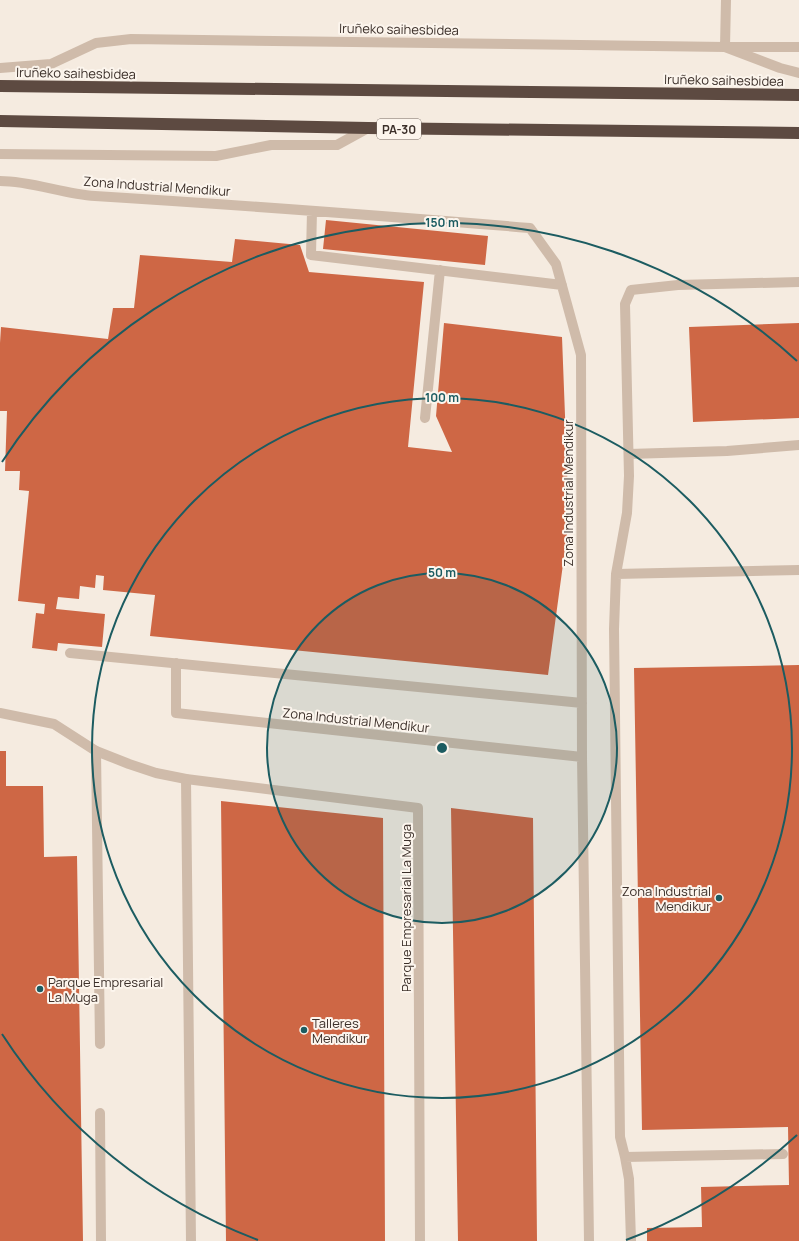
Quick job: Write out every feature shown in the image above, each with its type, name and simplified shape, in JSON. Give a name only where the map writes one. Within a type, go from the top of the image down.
[{"type":"highway","name":"Iruñeko saihesbidea","points":[[0,86],[799,95]]},
{"type":"highway","name":"PA-30","points":[[0,121],[368,128],[799,132]]},
{"type":"street","points":[[726,0],[725,47],[799,47]]},
{"type":"street","name":"Iruñeko saihesbidea","points":[[0,68],[51,64],[96,43],[131,39],[725,47],[780,68],[799,73]]},
{"type":"street","points":[[0,154],[216,156],[271,145],[337,145],[368,128]]},
{"type":"street","name":"Zona Industrial Mendikur","points":[[0,181],[15,181],[88,195],[530,228],[556,264],[581,355],[582,757],[590,1208],[589,1241]]},
{"type":"street","points":[[312,211],[312,254],[562,285]]},
{"type":"street","points":[[425,418],[440,270]]},
{"type":"street","points":[[631,1241],[629,1180],[620,1137],[614,629],[616,574],[627,512],[629,476],[625,304],[631,290],[678,285],[799,282]]},
{"type":"street","points":[[629,454],[727,451],[799,445]]},
{"type":"street","points":[[616,574],[799,570]]},
{"type":"street","points":[[70,653],[582,703]]},
{"type":"street","name":"Zona Industrial Mendikur","points":[[176,663],[176,713],[582,757]]},
{"type":"street","name":"Parque Empresarial La Muga","points":[[0,713],[54,724],[96,751],[149,770],[186,779],[418,808],[420,1241]]},
{"type":"street","points":[[96,751],[100,1044]]},
{"type":"street","points":[[186,779],[192,1241]]},
{"type":"street","points":[[100,1113],[101,1241]]},
{"type":"street","points":[[625,1157],[783,1154]]},
{"type":"building","points":[[326,220],[488,236],[485,265],[323,249]]},
{"type":"building","points":[[235,239],[300,245],[309,272],[424,282],[408,447],[452,452],[436,416],[444,323],[562,337],[569,520],[548,675],[150,636],[155,595],[103,590],[104,576],[96,575],[95,588],[80,586],[79,599],[58,597],[56,609],[105,614],[102,647],[58,643],[57,651],[32,648],[36,613],[44,614],[45,604],[18,601],[29,491],[19,490],[20,471],[5,471],[7,411],[0,411],[1,327],[108,339],[113,308],[134,308],[140,255],[232,262]]},
{"type":"building","points":[[799,323],[799,418],[693,422],[689,327]]},
{"type":"building","name":"Zona Industrial Mendikur","points":[[799,665],[799,1241],[647,1241],[647,1228],[702,1227],[701,1187],[789,1185],[788,1127],[642,1130],[634,668]]},
{"type":"building","name":"Parque Empresarial La Muga","points":[[0,751],[6,751],[6,786],[43,786],[44,857],[77,856],[83,1241],[0,1241]]},
{"type":"building","name":"Talleres Mendikur","points":[[221,801],[383,818],[385,1241],[226,1241]]},
{"type":"building","points":[[451,808],[533,818],[537,1241],[458,1241]]},
{"type":"place","name":"Zona Industrial Mendikur","points":[[719,898]]},
{"type":"place","name":"Parque Empresarial La Muga","points":[[40,989]]},
{"type":"place","name":"Talleres Mendikur","points":[[304,1030]]}]
